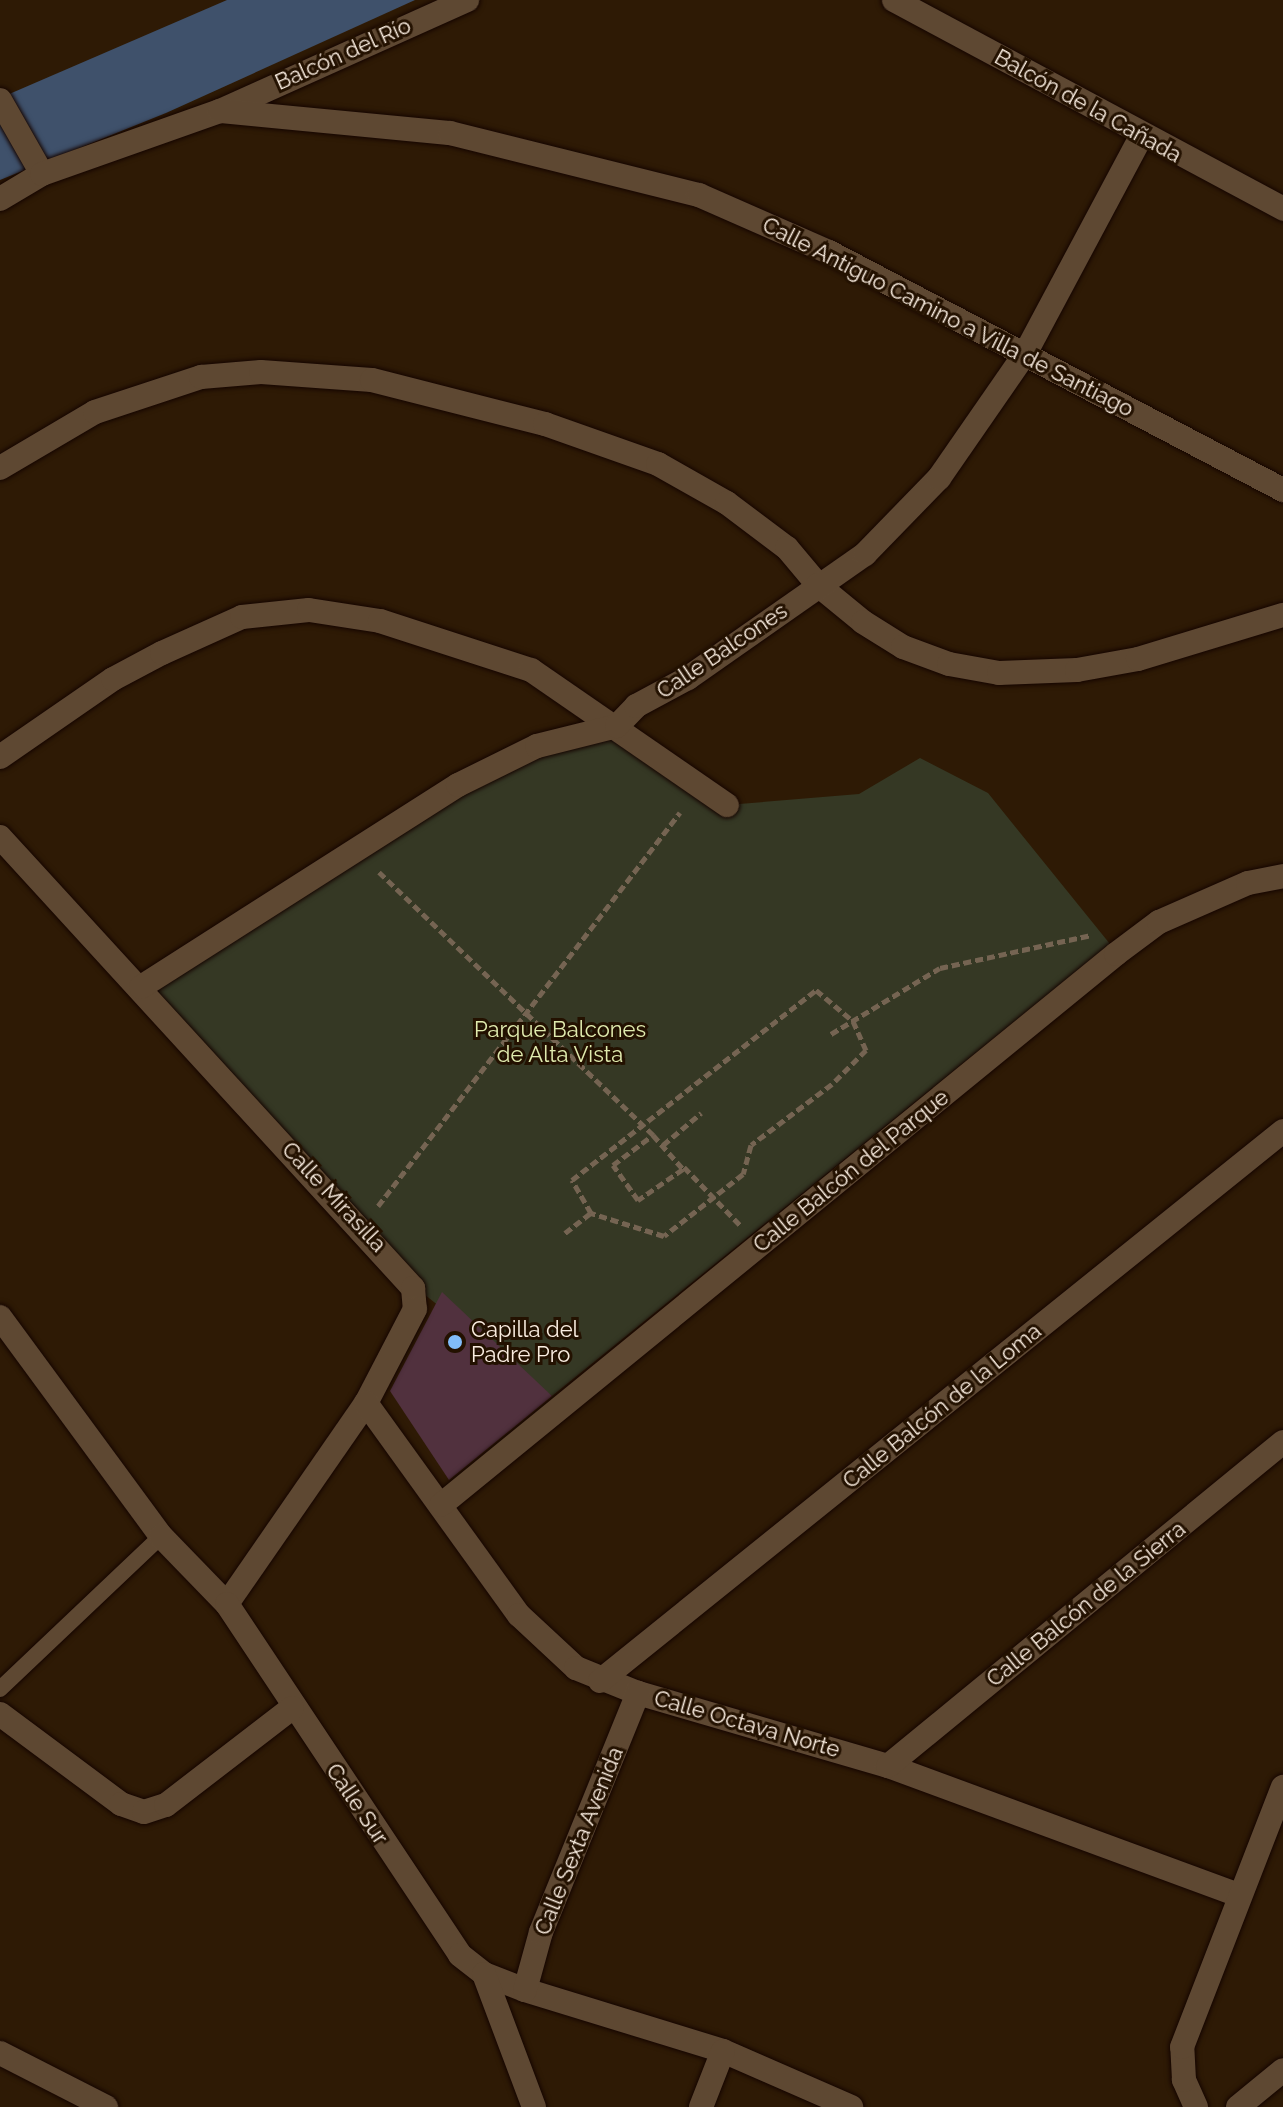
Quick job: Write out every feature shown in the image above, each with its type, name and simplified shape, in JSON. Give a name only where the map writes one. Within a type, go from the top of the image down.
[{"type":"street","name":"Balcón del Río","points":[[220,111],[467,0]]},
{"type":"street","name":"Balcón de la Cañada","points":[[894,0],[1141,137],[1283,209]]},
{"type":"street","points":[[0,100],[40,168],[0,199]]},
{"type":"street","name":"Calle Antiguo Camino a Villa de Santiago","points":[[40,168],[220,111],[450,133],[699,195],[829,252],[1283,490]]},
{"type":"street","name":"Calle Balcones","points":[[141,987],[458,785],[537,746],[617,726],[636,706],[688,678],[865,554],[939,478],[1025,354],[1141,137]]},
{"type":"street","points":[[0,468],[95,412],[201,377],[261,372],[372,380],[545,424],[658,464],[727,503],[787,548],[818,585],[903,647],[949,664],[999,673],[1077,670],[1138,659],[1283,615]]},
{"type":"street","points":[[0,757],[113,679],[162,653],[242,617],[309,610],[380,621],[531,670],[617,726],[727,805]]},
{"type":"street","name":"Calle Mirasilla","points":[[0,837],[410,1283],[415,1309],[366,1403],[227,1604]]},
{"type":"street","name":"Calle Balcón del Parque","points":[[441,1505],[1159,922],[1248,883],[1283,876]]},
{"type":"street","name":"Calle Balcón de la Loma","points":[[600,1681],[1283,1131]]},
{"type":"street","name":"Calle Sur","points":[[0,1317],[161,1536],[227,1604],[439,1930],[484,1974],[525,1990],[723,2051],[851,2107]]},
{"type":"street","name":"Calle Octava Norte","points":[[366,1403],[519,1615],[558,1654],[600,1681],[888,1766],[1238,1895]]},
{"type":"street","name":"Calle Balcón de la Sierra","points":[[888,1766],[1283,1442]]},
{"type":"street","name":"Calle Sexta Avenida","points":[[525,1990],[541,1932],[638,1693]]},
{"type":"street","points":[[0,1714],[121,1804],[144,1812],[166,1805],[292,1708]]},
{"type":"street","points":[[1196,2107],[1184,2080],[1182,2047],[1238,1895],[1283,1787]]},
{"type":"street","points":[[484,1974],[534,2107]]},
{"type":"street","points":[[701,2107],[723,2051]]},
{"type":"street","points":[[0,2053],[106,2107]]},
{"type":"street","points":[[1238,2107],[1283,2070]]},
{"type":"lane","points":[[0,1689],[161,1536]]},
{"type":"path","points":[[378,1206],[680,812]]},
{"type":"path","points":[[379,872],[523,1015],[662,1143],[750,1235]]},
{"type":"path","points":[[831,1034],[940,968],[1099,934]]},
{"type":"path","points":[[816,990],[853,1021],[866,1050],[832,1084],[751,1145],[743,1174],[715,1200],[664,1236],[591,1213],[572,1180],[642,1126],[816,990]]},
{"type":"path","points":[[662,1143],[701,1113]]},
{"type":"path","points":[[653,1135],[613,1165],[638,1200],[683,1169],[662,1143]]},
{"type":"path","points":[[565,1233],[591,1213]]},
{"type":"green space","name":"Parque Balcones de Alta Vista","points":[[617,726],[727,805],[859,794],[920,758],[988,793],[1110,944],[552,1396],[410,1283],[141,987],[458,785]]},
{"type":"water","points":[[227,0],[415,0],[166,113],[0,180],[0,98]]},
{"type":"building","name":"Capilla del Padre Pro","points":[[442,1292],[552,1396],[449,1480],[390,1391]]},
{"type":"place","name":"Capilla del Padre Pro","points":[[455,1342]]}]
